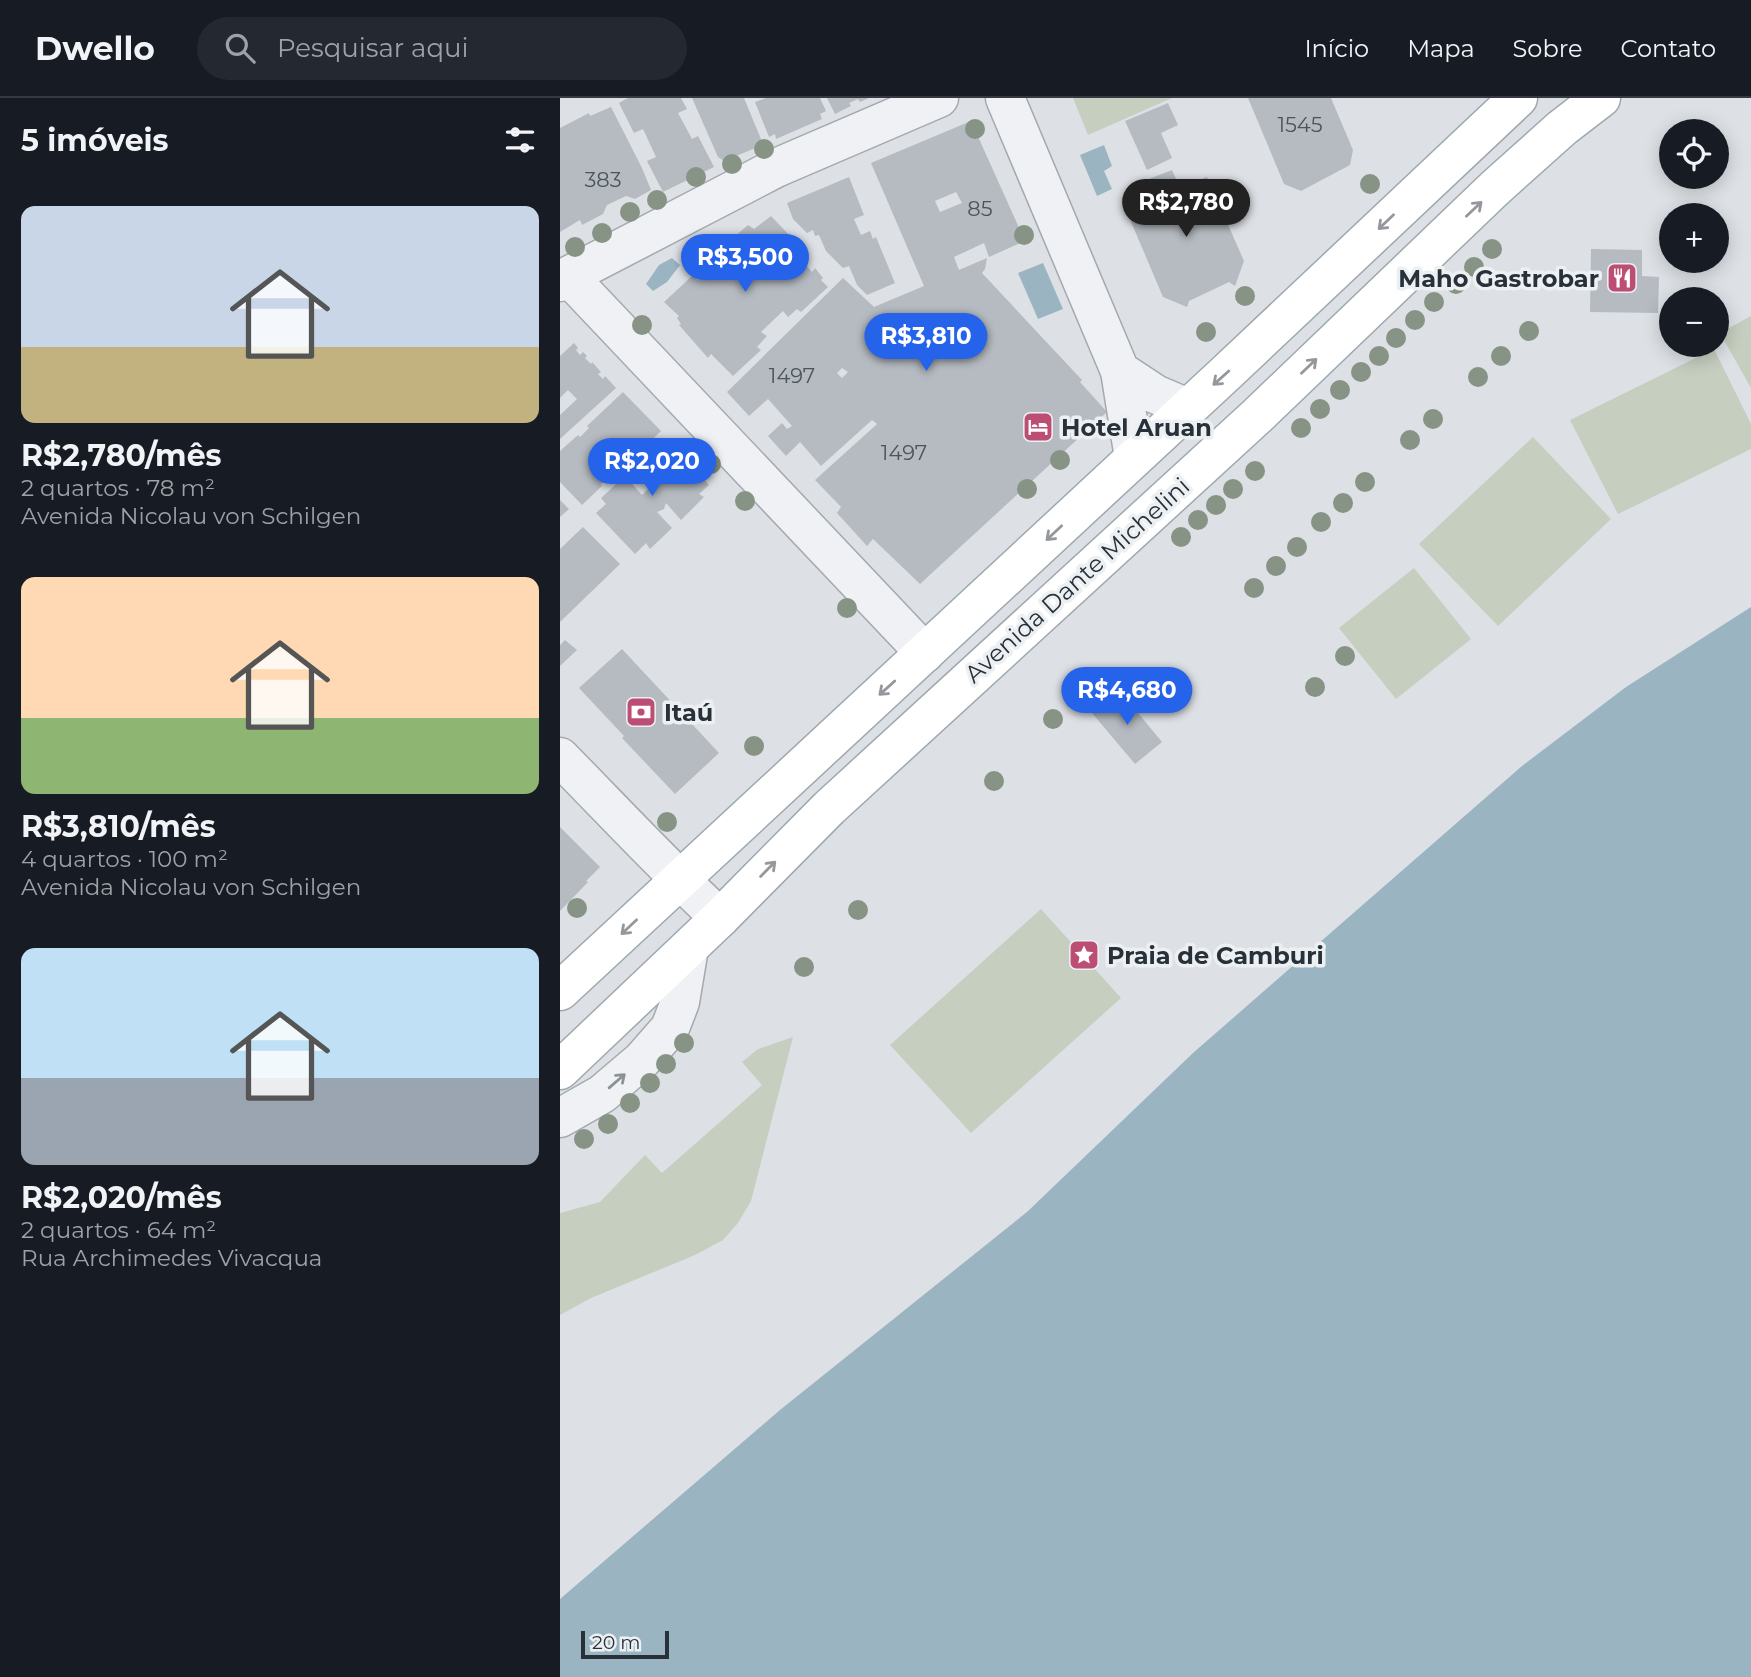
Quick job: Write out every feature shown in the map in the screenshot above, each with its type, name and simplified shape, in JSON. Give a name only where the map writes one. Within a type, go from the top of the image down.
[{"type":"main road","name":"Avenida Dante Michelini","points":[[560,991],[1518,98]]},
{"type":"main road","name":"Avenida Dante Michelini","points":[[560,1070],[720,918],[839,798],[1257,416],[1495,188],[1562,128],[1601,98]]},
{"type":"street","points":[[925,653],[564,279],[776,168],[939,98]]},
{"type":"street","points":[[1005,98],[1120,371],[1134,458]]},
{"type":"street","points":[[1120,371],[1155,394],[1188,408]]},
{"type":"street","points":[[560,757],[680,881],[720,918]]},
{"type":"street","points":[[560,1118],[602,1094],[642,1060],[670,1028],[680,1002],[689,948]]},
{"type":"green space","points":[[1073,98],[1172,98],[1088,135]]},
{"type":"green space","points":[[1751,316],[1751,388],[1729,349],[1729,328]]},
{"type":"green space","points":[[1698,357],[1718,357],[1751,424],[1751,449],[1618,514],[1570,420]]},
{"type":"green space","points":[[1533,437],[1611,519],[1498,626],[1419,544]]},
{"type":"green space","points":[[1414,568],[1471,639],[1396,699],[1339,628]]},
{"type":"green space","points":[[1041,909],[1121,998],[971,1133],[890,1045]]},
{"type":"green space","points":[[793,1037],[751,1201],[738,1223],[723,1240],[695,1255],[591,1298],[560,1315],[560,1213],[600,1202],[645,1155],[662,1173],[762,1085],[742,1062],[758,1049]]},
{"type":"water","points":[[1104,145],[1112,166],[1104,171],[1112,189],[1097,196],[1080,155]]},
{"type":"water","points":[[672,258],[680,265],[667,282],[653,291],[646,284],[659,265]]},
{"type":"water","points":[[1043,263],[1063,309],[1038,319],[1018,273]]},
{"type":"water","points":[[1751,607],[1751,1677],[560,1677],[560,1599],[780,1410],[1027,1212],[1193,1053],[1522,766],[1626,687]]},
{"type":"building","points":[[628,98],[681,98],[687,109],[678,113],[692,139],[698,136],[714,167],[663,192],[647,161],[656,157],[643,129],[634,133],[619,103]]},
{"type":"building","points":[[692,98],[744,98],[761,139],[758,147],[724,161],[718,157]]},
{"type":"building","points":[[766,98],[820,98],[826,111],[820,114],[822,119],[776,139],[775,134],[769,137],[755,102]]},
{"type":"building","points":[[827,98],[869,98],[849,103],[851,106],[835,114]]},
{"type":"building","points":[[1248,98],[1331,98],[1353,150],[1350,165],[1301,191],[1284,184]]},
{"type":"building","points":[[1168,103],[1178,125],[1161,133],[1172,158],[1147,170],[1125,121]]},
{"type":"building","points":[[611,107],[651,190],[635,199],[626,196],[607,205],[603,214],[582,225],[580,220],[560,232],[560,128],[589,113],[590,116]]},
{"type":"building","points":[[971,121],[1025,241],[989,257],[984,243],[954,257],[959,270],[987,258],[982,273],[1082,380],[1080,382],[1107,412],[920,584],[873,539],[867,546],[837,513],[841,507],[815,480],[877,424],[872,420],[821,466],[800,442],[786,456],[768,436],[782,423],[787,429],[792,426],[768,399],[749,416],[727,392],[843,278],[874,307],[924,286],[871,163]],"holes":[[[956,192],[962,203],[940,212],[935,201]],[[842,368],[848,372],[842,378],[837,373]]]},
{"type":"building","points":[[1172,170],[1183,194],[1198,187],[1195,182],[1207,177],[1244,261],[1235,286],[1229,282],[1189,301],[1187,307],[1163,297],[1126,210],[1139,205],[1141,210],[1154,206],[1144,181]]},
{"type":"building","points":[[849,177],[864,215],[854,219],[861,235],[870,231],[873,239],[876,237],[895,283],[867,295],[857,285],[849,266],[843,268],[826,251],[819,235],[815,236],[813,230],[807,233],[793,219],[787,203]]},
{"type":"building","points":[[771,216],[794,240],[788,245],[812,272],[815,268],[828,287],[801,312],[797,309],[788,317],[783,311],[761,332],[767,336],[757,347],[761,350],[733,376],[711,354],[708,358],[679,325],[679,316],[664,302],[692,276],[698,280],[722,258],[717,252],[748,225],[754,229]]},
{"type":"building","points":[[1591,249],[1642,250],[1642,276],[1659,277],[1658,313],[1590,312]]},
{"type":"building","points":[[574,343],[580,355],[583,352],[587,356],[585,358],[601,372],[598,374],[603,379],[605,376],[616,388],[560,439],[560,415],[577,399],[568,390],[560,398],[560,356]]},
{"type":"building","points":[[623,392],[661,431],[640,451],[638,449],[637,453],[601,484],[582,505],[560,482],[560,451],[578,435],[580,437],[589,428],[587,426]]},
{"type":"building","points":[[671,443],[709,485],[699,494],[704,497],[681,520],[666,503],[664,509],[657,512],[672,528],[650,549],[646,543],[635,554],[596,513],[606,504],[601,498],[625,476],[642,495],[650,487],[633,469],[657,447],[661,452]]},
{"type":"building","points":[[560,500],[569,509],[560,517]]},
{"type":"building","points":[[583,527],[620,564],[560,622],[560,549]]},
{"type":"building","points":[[565,640],[577,650],[560,666],[560,645]]},
{"type":"building","name":"Itaú","points":[[622,649],[719,753],[675,794],[579,688]]},
{"type":"building","points":[[1120,691],[1162,742],[1135,764],[1092,713]]},
{"type":"building","points":[[560,827],[600,867],[560,911]]},
{"type":"place","name":"Maho Gastrobar","points":[[1622,278]]},
{"type":"place","name":"Hotel Aruan","points":[[1038,427]]},
{"type":"place","name":"Itaú","points":[[641,712]]},
{"type":"place","name":"Praia de Camburi","points":[[1084,955]]}]
